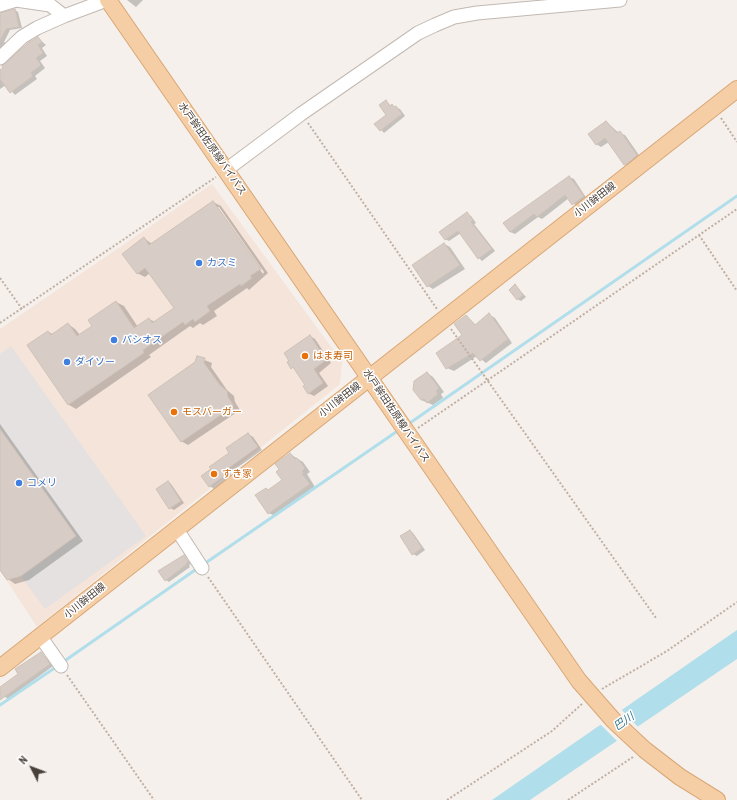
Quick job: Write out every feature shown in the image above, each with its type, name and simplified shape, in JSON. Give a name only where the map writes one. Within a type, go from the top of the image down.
[{"type":"main road","name":"水戸鉾田佐原線バイパス","points":[[107,0],[567,664],[593,698],[642,747],[686,781],[717,800]]},
{"type":"main road","name":"小川鉾田線","points":[[0,668],[176,528],[737,89]]},
{"type":"street","points":[[0,5],[16,0],[50,4],[64,16]]},
{"type":"street","points":[[0,58],[22,37],[64,16],[107,0]]},
{"type":"street","points":[[226,170],[302,114],[418,33],[454,17],[477,13],[620,0]]},
{"type":"street","points":[[176,528],[200,565]]},
{"type":"street","points":[[40,636],[59,664]]},
{"type":"path","points":[[713,108],[737,142]]},
{"type":"path","points":[[302,114],[479,369],[656,618]]},
{"type":"path","points":[[0,323],[226,170]]},
{"type":"path","points":[[405,429],[488,381],[737,209]]},
{"type":"path","points":[[699,235],[737,291]]},
{"type":"path","points":[[0,278],[22,309]]},
{"type":"path","points":[[200,565],[362,800]]},
{"type":"path","points":[[447,800],[552,731],[593,698],[667,651],[737,602]]},
{"type":"path","points":[[59,664],[154,800]]},
{"type":"path","points":[[568,800],[642,747]]},
{"type":"shaded area","points":[[212,184],[342,362],[340,384],[37,627],[0,570],[0,329]]},
{"type":"shaded area","points":[[11,346],[146,536],[45,609],[21,576],[76,536],[0,429],[0,354]]},
{"type":"water","name":"巴川","points":[[737,630],[737,659],[530,800],[492,800]]},
{"type":"pier","points":[[620,708],[639,728],[618,742],[599,723]]},
{"type":"building","points":[[15,9],[19,27],[6,29],[0,41],[0,13]]},
{"type":"building","points":[[38,37],[42,42],[38,45],[43,53],[36,58],[41,65],[31,73],[33,76],[10,93],[0,79],[0,70],[3,68],[2,66],[28,43]]},
{"type":"building","points":[[386,100],[390,106],[392,104],[394,107],[396,106],[402,114],[380,131],[374,124],[386,115],[379,105]]},
{"type":"building","points":[[606,121],[617,133],[620,131],[637,155],[627,164],[624,165],[605,138],[596,145],[588,134]]},
{"type":"building","points":[[569,176],[584,196],[572,205],[565,195],[537,217],[534,214],[510,232],[503,223]]},
{"type":"building","points":[[213,201],[261,269],[250,276],[252,278],[241,286],[240,284],[207,306],[210,311],[195,322],[193,319],[185,325],[183,322],[143,350],[144,353],[68,405],[27,345],[48,331],[51,335],[68,323],[77,336],[92,326],[88,320],[116,301],[134,328],[149,318],[152,323],[174,308],[145,268],[137,274],[122,254],[144,237],[149,245]]},
{"type":"building","points":[[467,212],[473,220],[471,222],[492,249],[478,259],[458,231],[445,240],[439,232]]},
{"type":"building","points":[[444,243],[460,265],[427,287],[412,265]]},
{"type":"building","points":[[515,284],[523,295],[517,300],[509,290]]},
{"type":"building","points":[[489,313],[508,339],[480,361],[473,353],[446,369],[436,353],[462,335],[454,324],[466,315],[475,325]]},
{"type":"building","name":"はま寿司","points":[[310,335],[326,360],[314,369],[323,383],[308,394],[303,386],[305,385],[293,367],[291,369],[287,362],[289,361],[284,353]]},
{"type":"building","points":[[197,356],[205,358],[204,363],[220,385],[227,391],[228,397],[234,406],[181,442],[148,395],[195,362]]},
{"type":"building","points":[[427,372],[439,388],[436,391],[438,394],[427,403],[424,399],[421,400],[413,390],[414,381]]},
{"type":"building","name":"コメリ","points":[[0,429],[76,536],[21,576],[7,580],[0,570]]},
{"type":"building","points":[[248,433],[258,447],[226,470],[228,473],[209,487],[201,476],[211,469],[209,467],[229,453],[226,448]]},
{"type":"building","points":[[290,453],[295,459],[297,458],[305,468],[302,471],[304,473],[302,474],[310,484],[268,514],[255,495],[266,488],[268,490],[282,480],[276,472],[279,469],[275,464]]},
{"type":"building","points":[[168,481],[181,501],[169,509],[156,489]]},
{"type":"building","points":[[410,530],[422,548],[412,555],[400,536]]},
{"type":"building","points":[[184,555],[188,562],[186,563],[187,564],[165,581],[158,571]]},
{"type":"building","points":[[41,652],[50,664],[0,700],[0,687],[18,674],[15,669]]},
{"type":"waterway","points":[[407,425],[737,196]]},
{"type":"waterway","points":[[204,564],[399,430]]},
{"type":"waterway","points":[[63,662],[198,568]]},
{"type":"waterway","points":[[0,705],[56,667]]},
{"type":"place","name":"カスミ","points":[[199,263]]},
{"type":"place","name":"パシオス","points":[[114,340]]},
{"type":"place","name":"はま寿司","points":[[305,356]]},
{"type":"place","name":"ダイソー","points":[[67,362]]},
{"type":"place","name":"モスバーガー","points":[[174,412]]},
{"type":"place","name":"すき家","points":[[214,474]]},
{"type":"place","name":"コメリ","points":[[19,483]]}]
